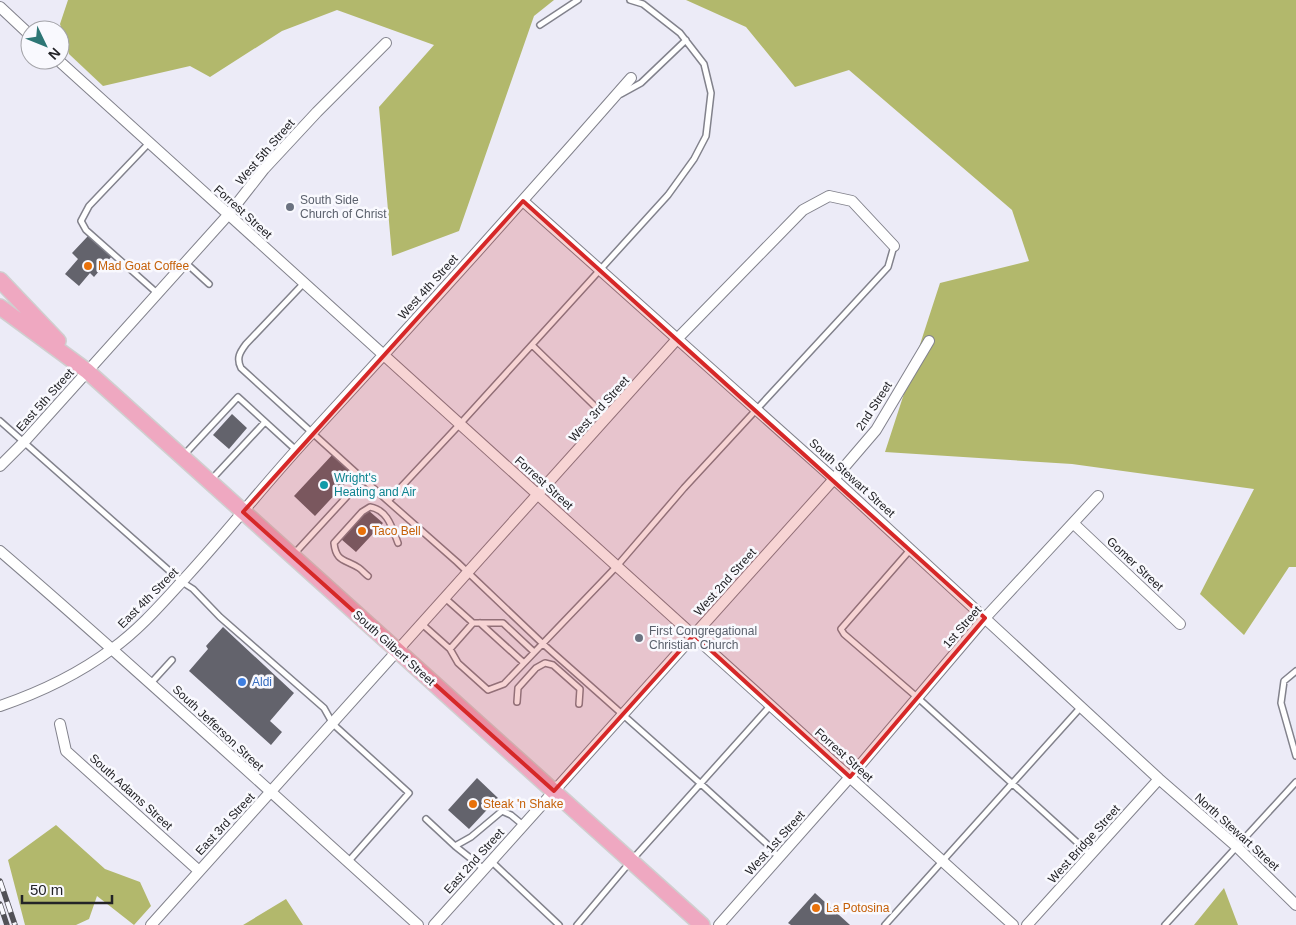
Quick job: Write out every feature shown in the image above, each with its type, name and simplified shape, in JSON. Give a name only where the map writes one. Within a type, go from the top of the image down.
[{"type":"main road","name":"South Gilbert Street","points":[[0,280],[87,371],[702,925]]},
{"type":"main road","name":"South Gilbert Street","points":[[0,307],[87,371]]},
{"type":"street","points":[[0,7],[20,26]]},
{"type":"street","name":"West 5th Street","points":[[87,371],[228,215],[264,169],[386,42]]},
{"type":"street","name":"Forrest Street","points":[[69,70],[1013,925]]},
{"type":"street","name":"West 4th Street","points":[[243,512],[296,450],[384,355],[631,78]]},
{"type":"street","name":"West 3rd Street","points":[[398,651],[678,338],[802,210],[830,196],[852,201],[894,246]]},
{"type":"street","name":"South Stewart Street","points":[[523,200],[834,479],[1159,779]]},
{"type":"street","name":"2nd Street","points":[[834,479],[876,430],[929,341]]},
{"type":"street","name":"East 5th Street","points":[[0,466],[87,371]]},
{"type":"street","name":"West 2nd Street","points":[[554,791],[834,479]]},
{"type":"street","name":"1st Street","points":[[850,777],[985,618],[1098,496]]},
{"type":"street","name":"East 4th Street","points":[[0,706],[38,693],[77,673],[113,649],[148,618],[243,512]]},
{"type":"street","name":"Gomer Street","points":[[1073,523],[1180,624]]},
{"type":"street","name":"South Jefferson Street","points":[[0,551],[113,649],[418,925]]},
{"type":"street","name":"East 3rd Street","points":[[151,925],[198,870],[271,793],[398,651]]},
{"type":"street","name":"South Adams Street","points":[[60,724],[66,751],[198,870]]},
{"type":"street","name":"West 1st Street","points":[[718,925],[850,777]]},
{"type":"street","name":"North Stewart Street","points":[[1159,779],[1237,847],[1296,905]]},
{"type":"street","name":"West Bridge Street","points":[[1028,925],[1159,779]]},
{"type":"street","name":"East 2nd Street","points":[[434,925],[554,791]]},
{"type":"lane","points":[[540,25],[578,0]]},
{"type":"lane","points":[[388,501],[601,270],[674,187],[694,159],[706,136],[711,92],[704,64],[680,33],[643,4],[630,0]]},
{"type":"lane","points":[[612,99],[641,83],[686,40]]},
{"type":"lane","points":[[149,143],[89,206],[80,221],[86,230],[157,293]]},
{"type":"lane","points":[[422,624],[450,649],[458,663],[488,690],[504,684],[617,566],[684,488],[888,267],[894,246]]},
{"type":"lane","points":[[185,262],[209,284]]},
{"type":"lane","points":[[304,283],[239,353],[238,361],[240,368],[468,573],[542,643],[701,784],[767,844],[779,858]]},
{"type":"lane","points":[[532,345],[607,418]]},
{"type":"lane","points":[[182,457],[238,397],[296,450]]},
{"type":"lane","points":[[0,421],[182,582],[193,589],[220,616],[324,708],[333,724],[409,793],[348,862]]},
{"type":"lane","points":[[209,482],[265,422]]},
{"type":"lane","points":[[292,556],[362,479]]},
{"type":"lane","points":[[368,576],[335,553],[334,543],[351,524],[362,512],[370,507],[378,508],[385,513],[398,543]]},
{"type":"lane","points":[[910,549],[841,629],[844,634],[918,698],[1091,855]]},
{"type":"lane","points":[[445,598],[473,623],[502,623],[534,652]]},
{"type":"lane","points":[[450,649],[473,623]]},
{"type":"lane","points":[[480,623],[524,663]]},
{"type":"lane","points":[[151,683],[172,660]]},
{"type":"lane","points":[[517,702],[518,688],[536,668],[545,663],[553,665],[580,689],[579,704]]},
{"type":"lane","points":[[1296,671],[1284,681],[1282,703],[1296,756]]},
{"type":"lane","points":[[577,925],[631,861],[771,705]]},
{"type":"lane","points":[[885,925],[1081,707]]},
{"type":"lane","points":[[1165,925],[1296,782]]},
{"type":"lane","points":[[455,846],[472,837],[502,811],[523,825]]},
{"type":"lane","points":[[426,818],[455,846],[488,865],[560,925]]},
{"type":"highlighted area","points":[[523,201],[985,618],[850,777],[694,635],[554,791],[243,512]]},
{"type":"green space","points":[[68,0],[554,0],[534,16],[459,231],[392,256],[379,107],[434,45],[337,10],[282,31],[210,77],[190,66],[103,86],[70,55],[70,20],[61,20]]},
{"type":"green space","points":[[686,0],[1296,0],[1296,567],[1289,567],[1244,635],[1200,594],[1254,489],[1072,464],[885,452],[940,283],[1029,261],[1012,210],[849,70],[795,87],[746,27]]},
{"type":"green space","points":[[56,825],[105,869],[140,882],[151,906],[134,925],[97,896],[89,919],[76,925],[25,925],[8,860]]},
{"type":"green space","points":[[1224,888],[1238,925],[1194,925]]},
{"type":"green space","points":[[286,899],[303,925],[243,925]]},
{"type":"building","name":"Mad Goat Coffee","points":[[88,236],[112,256],[94,277],[90,273],[79,286],[65,274],[78,259],[72,253]]},
{"type":"building","points":[[232,414],[247,428],[229,449],[213,435]]},
{"type":"building","name":"Wright's Heating and Air","points":[[333,454],[354,474],[315,516],[294,496]]},
{"type":"building","name":"Taco Bell","points":[[368,510],[383,523],[356,552],[341,539]]},
{"type":"building","name":"Aldi","points":[[223,627],[294,693],[270,721],[282,732],[271,745],[189,671],[208,649],[206,646]]},
{"type":"building","name":"Steak 'n Shake","points":[[477,778],[498,798],[469,829],[448,810]]},
{"type":"building","name":"La Potosina","points":[[815,893],[850,925],[791,925],[788,923]]},
{"type":"railway","points":[[0,881],[15,925]]},
{"type":"railway","points":[[0,904],[7,925]]},
{"type":"place","name":"South Side Church of Christ","points":[[290,207]]},
{"type":"place","name":"Mad Goat Coffee","points":[[88,266]]},
{"type":"place","name":"Wright's Heating and Air","points":[[324,485]]},
{"type":"place","name":"Taco Bell","points":[[362,531]]},
{"type":"place","name":"First Congregational Christian Church","points":[[639,638]]},
{"type":"place","name":"Aldi","points":[[242,682]]},
{"type":"place","name":"Steak 'n Shake","points":[[473,804]]},
{"type":"place","name":"La Potosina","points":[[816,908]]}]
